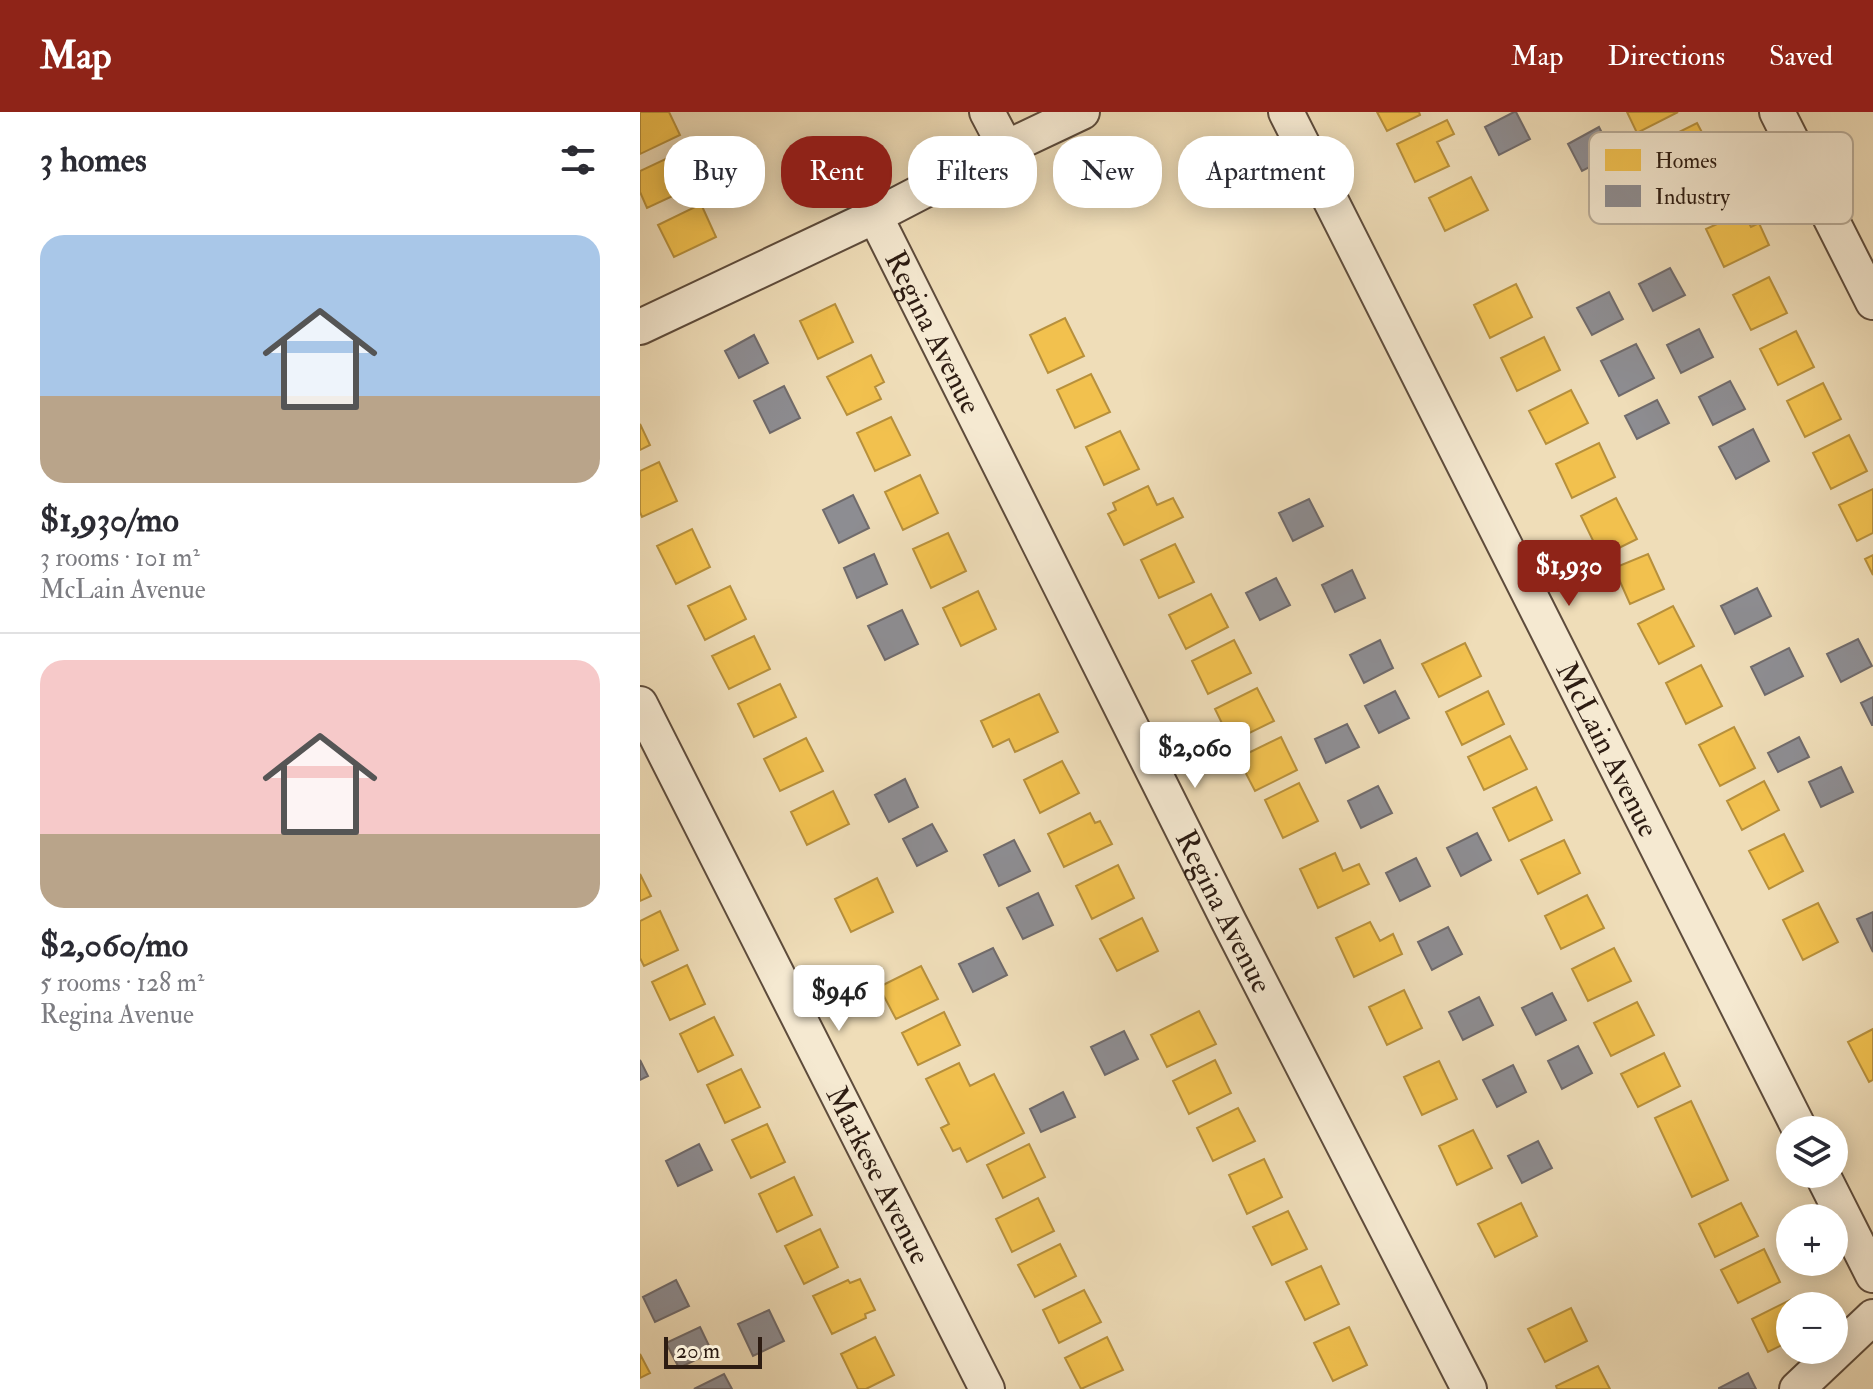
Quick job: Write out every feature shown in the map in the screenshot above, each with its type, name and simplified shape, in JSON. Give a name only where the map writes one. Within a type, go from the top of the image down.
[{"type":"street","points":[[987,112],[1000,136]]},
{"type":"street","points":[[1031,136],[1082,112]]},
{"type":"street","name":"McLain Avenue","points":[[1286,112],[1793,1116]]},
{"type":"street","points":[[1777,112],[1787,132]]},
{"type":"street","points":[[640,327],[908,199]]},
{"type":"street","name":"Regina Avenue","points":[[875,216],[1229,922],[1469,1389]]},
{"type":"street","points":[[1834,224],[1873,302]]},
{"type":"street","name":"Markese Avenue","points":[[640,704],[987,1389]]},
{"type":"street","points":[[1829,1188],[1873,1275]]},
{"type":"street","points":[[1797,1389],[1873,1317]]},
{"type":"building: Homes","points":[[640,112],[669,112],[680,135],[664,136],[664,143],[640,154]]},
{"type":"building: Homes","points":[[1377,112],[1419,112],[1420,115],[1387,131]]},
{"type":"building: Homes","points":[[1627,112],[1678,112],[1639,132]]},
{"type":"building: Homes","points":[[1447,120],[1454,134],[1437,142],[1449,166],[1415,182],[1397,144]]},
{"type":"building: Homes","points":[[1697,123],[1702,132],[1679,132]]},
{"type":"building: Homes","points":[[664,160],[664,200],[647,208],[640,192],[640,171]]},
{"type":"building: Homes","points":[[1471,177],[1488,210],[1445,231],[1429,198]]},
{"type":"building: Homes","points":[[693,208],[703,208],[716,237],[674,257],[658,225]]},
{"type":"building: Homes","points":[[1717,224],[1749,224],[1751,227],[1759,224],[1769,245],[1724,267],[1706,229]]},
{"type":"building: Homes","points":[[1769,277],[1787,313],[1751,330],[1733,295]]},
{"type":"building: Homes","points":[[1516,284],[1532,317],[1490,338],[1474,305]]},
{"type":"building: Homes","points":[[835,304],[853,342],[818,359],[800,321]]},
{"type":"building: Homes","points":[[1065,318],[1084,356],[1048,373],[1030,335]]},
{"type":"building: Homes","points":[[1796,331],[1814,367],[1778,385],[1760,349]]},
{"type":"building: Homes","points":[[1544,337],[1560,370],[1517,391],[1501,358]]},
{"type":"building: Homes","points":[[871,355],[884,382],[875,387],[881,399],[847,415],[827,377]]},
{"type":"building: Homes","points":[[1091,374],[1110,412],[1075,428],[1057,390]]},
{"type":"building: Homes","points":[[1823,383],[1841,419],[1805,437],[1787,401]]},
{"type":"building: Homes","points":[[1571,390],[1588,423],[1546,444],[1529,411]]},
{"type":"building: Homes","points":[[891,417],[910,455],[875,471],[857,433]]},
{"type":"building: Homes","points":[[640,424],[650,445],[640,450]]},
{"type":"building: Homes","points":[[1120,431],[1139,469],[1104,485],[1086,447]]},
{"type":"building: Homes","points":[[1849,435],[1867,471],[1831,489],[1813,453]]},
{"type":"building: Homes","points":[[1599,443],[1615,477],[1572,498],[1556,464]]},
{"type":"building: Homes","points":[[659,462],[677,501],[642,517],[640,471]]},
{"type":"building: Homes","points":[[920,475],[938,513],[903,530],[885,492]]},
{"type":"building: Homes","points":[[1148,486],[1157,505],[1173,498],[1183,517],[1124,545],[1108,514],[1116,510],[1113,503]]},
{"type":"building: Homes","points":[[1873,489],[1873,533],[1857,541],[1839,505]]},
{"type":"building: Homes","points":[[1616,498],[1637,539],[1601,557],[1581,516]]},
{"type":"building: Homes","points":[[692,529],[710,567],[676,584],[657,546]]},
{"type":"building: Homes","points":[[948,533],[966,571],[931,588],[913,549]]},
{"type":"building: Homes","points":[[1175,544],[1194,582],[1159,598],[1141,560]]},
{"type":"building: Homes","points":[[1648,554],[1664,589],[1630,604],[1614,568]]},
{"type":"building: Homes","points":[[1873,555],[1873,575],[1865,559]]},
{"type":"building: Homes","points":[[730,586],[746,619],[705,640],[688,606]]},
{"type":"building: Homes","points":[[978,591],[996,629],[961,646],[943,608]]},
{"type":"building: Homes","points":[[1211,594],[1228,627],[1186,649],[1169,615]]},
{"type":"building: Homes","points":[[1673,606],[1694,646],[1659,664],[1638,624]]},
{"type":"building: Homes","points":[[754,636],[770,669],[729,689],[712,656]]},
{"type":"building: Homes","points":[[1234,640],[1251,673],[1208,694],[1192,661]]},
{"type":"building: Homes","points":[[1465,643],[1481,676],[1439,697],[1422,664]]},
{"type":"building: Homes","points":[[1701,665],[1722,706],[1686,724],[1666,683]]},
{"type":"building: Homes","points":[[780,684],[796,717],[754,737],[738,704]]},
{"type":"building: Homes","points":[[1257,688],[1274,721],[1231,742],[1215,709]]},
{"type":"building: Homes","points":[[1488,691],[1504,724],[1462,745],[1446,712]]},
{"type":"building: Homes","points":[[1039,694],[1058,732],[1015,752],[1009,739],[993,747],[981,721]]},
{"type":"building: Homes","points":[[1734,727],[1755,768],[1720,786],[1699,745]]},
{"type":"building: Homes","points":[[1510,736],[1527,769],[1484,790],[1468,757]]},
{"type":"building: Homes","points":[[1281,737],[1297,770],[1255,791],[1238,758]]},
{"type":"building: Homes","points":[[806,738],[823,771],[780,791],[764,759]]},
{"type":"building: Homes","points":[[1062,761],[1079,793],[1040,813],[1024,780]]},
{"type":"building: Homes","points":[[1764,781],[1779,810],[1742,830],[1727,801]]},
{"type":"building: Homes","points":[[1299,783],[1318,821],[1283,838],[1265,800]]},
{"type":"building: Homes","points":[[1536,787],[1552,820],[1509,841],[1493,808]]},
{"type":"building: Homes","points":[[833,791],[849,824],[807,845],[791,812]]},
{"type":"building: Homes","points":[[1090,813],[1095,823],[1100,821],[1112,844],[1064,867],[1048,834]]},
{"type":"building: Homes","points":[[1784,834],[1803,871],[1769,889],[1749,851]]},
{"type":"building: Homes","points":[[1564,840],[1580,873],[1538,894],[1521,860]]},
{"type":"building: Homes","points":[[1335,853],[1343,871],[1359,864],[1369,884],[1318,908],[1300,869]]},
{"type":"building: Homes","points":[[1118,865],[1134,898],[1092,919],[1076,886]]},
{"type":"building: Homes","points":[[640,874],[651,896],[640,901]]},
{"type":"building: Homes","points":[[877,878],[893,912],[851,932],[835,899]]},
{"type":"building: Homes","points":[[1587,895],[1604,928],[1561,949],[1545,916]]},
{"type":"building: Homes","points":[[1818,903],[1838,942],[1803,960],[1783,920]]},
{"type":"building: Homes","points":[[660,911],[678,950],[644,966],[640,958],[640,921]]},
{"type":"building: Homes","points":[[1142,918],[1158,951],[1117,971],[1100,939]]},
{"type":"building: Homes","points":[[1370,922],[1380,941],[1393,934],[1402,954],[1354,977],[1336,938]]},
{"type":"building: Homes","points":[[1614,948],[1631,981],[1588,1001],[1572,969]]},
{"type":"building: Homes","points":[[687,965],[705,1004],[670,1020],[652,982]]},
{"type":"building: Homes","points":[[921,966],[938,999],[896,1019],[879,987]]},
{"type":"building: Homes","points":[[1404,990],[1422,1028],[1387,1045],[1369,1007]]},
{"type":"building: Homes","points":[[1637,1002],[1654,1035],[1611,1056],[1594,1023]]},
{"type":"building: Homes","points":[[1199,1011],[1216,1044],[1167,1067],[1151,1035]]},
{"type":"building: Homes","points":[[944,1012],[960,1045],[918,1065],[902,1033]]},
{"type":"building: Homes","points":[[714,1017],[733,1055],[698,1072],[680,1034]]},
{"type":"building: Homes","points":[[1873,1029],[1873,1080],[1869,1082],[1848,1042]]},
{"type":"building: Homes","points":[[1664,1053],[1680,1086],[1638,1107],[1621,1074]]},
{"type":"building: Homes","points":[[1215,1060],[1231,1093],[1189,1114],[1173,1081]]},
{"type":"building: Homes","points":[[1439,1061],[1457,1099],[1422,1115],[1404,1077]]},
{"type":"building: Homes","points":[[959,1063],[970,1086],[994,1074],[1024,1133],[967,1162],[960,1148],[953,1151],[941,1128],[949,1124],[926,1079]]},
{"type":"building: Homes","points":[[741,1069],[760,1107],[725,1123],[707,1085]]},
{"type":"building: Homes","points":[[1691,1101],[1728,1180],[1692,1197],[1655,1118]]},
{"type":"building: Homes","points":[[1238,1108],[1255,1141],[1213,1161],[1197,1128]]},
{"type":"building: Homes","points":[[767,1124],[785,1162],[751,1178],[732,1140]]},
{"type":"building: Homes","points":[[1473,1130],[1492,1168],[1457,1185],[1439,1146]]},
{"type":"building: Homes","points":[[1029,1144],[1045,1177],[1003,1198],[987,1165]]},
{"type":"building: Homes","points":[[1264,1159],[1282,1197],[1247,1214],[1229,1175]]},
{"type":"building: Homes","points":[[794,1177],[812,1215],[777,1232],[759,1194]]},
{"type":"building: Homes","points":[[1038,1198],[1054,1231],[1012,1252],[996,1219]]},
{"type":"building: Homes","points":[[1521,1203],[1537,1236],[1495,1257],[1478,1224]]},
{"type":"building: Homes","points":[[1741,1203],[1758,1236],[1715,1257],[1699,1224]]},
{"type":"building: Homes","points":[[1288,1211],[1307,1249],[1272,1265],[1253,1227]]},
{"type":"building: Homes","points":[[820,1229],[838,1267],[804,1284],[785,1246]]},
{"type":"building: Homes","points":[[1060,1244],[1076,1276],[1035,1297],[1018,1265]]},
{"type":"building: Homes","points":[[1764,1249],[1780,1282],[1738,1303],[1721,1270]]},
{"type":"building: Homes","points":[[1321,1266],[1339,1304],[1305,1320],[1286,1282]]},
{"type":"building: Homes","points":[[860,1279],[875,1310],[865,1314],[866,1318],[832,1334],[813,1296],[848,1280],[850,1283]]},
{"type":"building: Homes","points":[[1084,1290],[1101,1322],[1059,1343],[1043,1310]]},
{"type":"building: Homes","points":[[1776,1307],[1776,1348],[1768,1352],[1752,1319]]},
{"type":"building: Homes","points":[[1571,1308],[1587,1341],[1545,1362],[1528,1329]]},
{"type":"building: Homes","points":[[1349,1327],[1367,1365],[1333,1381],[1314,1343]]},
{"type":"building: Homes","points":[[875,1337],[894,1375],[866,1389],[858,1389],[841,1354]]},
{"type":"building: Homes","points":[[1107,1337],[1123,1370],[1081,1389],[1065,1358]]},
{"type":"building: Homes","points":[[640,1354],[650,1373],[640,1378]]},
{"type":"building: Homes","points":[[1598,1366],[1610,1389],[1557,1389],[1556,1386]]},
{"type":"building: Industry","points":[[1514,112],[1530,139],[1499,155],[1485,127]]},
{"type":"building: Industry","points":[[1589,132],[1589,167],[1582,171],[1568,144]]},
{"type":"building: Industry","points":[[1670,268],[1685,295],[1653,311],[1639,284]]},
{"type":"building: Industry","points":[[1609,292],[1623,319],[1592,335],[1577,308]]},
{"type":"building: Industry","points":[[1699,329],[1713,357],[1681,373],[1667,345]]},
{"type":"building: Industry","points":[[754,335],[768,363],[739,378],[725,351]]},
{"type":"building: Industry","points":[[1636,344],[1654,378],[1619,396],[1601,361]]},
{"type":"building: Industry","points":[[1730,381],[1745,409],[1713,425],[1699,397]]},
{"type":"building: Industry","points":[[784,386],[800,418],[770,433],[754,401]]},
{"type":"building: Industry","points":[[1657,400],[1669,423],[1637,439],[1625,416]]},
{"type":"building: Industry","points":[[1753,429],[1769,461],[1736,479],[1719,447]]},
{"type":"building: Industry","points":[[853,495],[869,528],[839,543],[823,510]]},
{"type":"building: Industry","points":[[1309,499],[1323,526],[1293,541],[1279,513]]},
{"type":"building: Industry","points":[[874,554],[887,584],[857,598],[844,568]]},
{"type":"building: Industry","points":[[1352,570],[1365,598],[1335,612],[1322,585]]},
{"type":"building: Industry","points":[[1276,578],[1290,605],[1260,620],[1246,593]]},
{"type":"building: Industry","points":[[1757,588],[1771,616],[1735,634],[1721,606]]},
{"type":"building: Industry","points":[[902,610],[918,644],[885,660],[868,626]]},
{"type":"building: Industry","points":[[1858,639],[1872,666],[1841,682],[1827,654]]},
{"type":"building: Industry","points":[[1380,640],[1393,668],[1364,683],[1350,655]]},
{"type":"building: Industry","points":[[1789,648],[1803,676],[1765,695],[1751,667]]},
{"type":"building: Industry","points":[[1395,691],[1409,718],[1379,733],[1365,706]]},
{"type":"building: Industry","points":[[1873,697],[1873,725],[1872,725],[1861,703]]},
{"type":"building: Industry","points":[[1347,724],[1359,747],[1326,763],[1315,739]]},
{"type":"building: Industry","points":[[1799,737],[1809,757],[1778,772],[1768,753]]},
{"type":"building: Industry","points":[[1841,767],[1853,792],[1821,807],[1809,782]]},
{"type":"building: Industry","points":[[905,779],[918,807],[889,822],[875,795]]},
{"type":"building: Industry","points":[[1378,786],[1392,813],[1361,828],[1348,801]]},
{"type":"building: Industry","points":[[932,824],[947,851],[917,866],[903,839]]},
{"type":"building: Industry","points":[[1477,833],[1491,860],[1461,876],[1447,848]]},
{"type":"building: Industry","points":[[1014,840],[1030,871],[999,886],[984,855]]},
{"type":"building: Industry","points":[[1416,858],[1430,886],[1400,901],[1386,873]]},
{"type":"building: Industry","points":[[1038,893],[1053,925],[1023,939],[1007,908]]},
{"type":"building: Industry","points":[[1873,912],[1873,952],[1857,919]]},
{"type":"building: Industry","points":[[1448,927],[1462,954],[1432,970],[1418,942]]},
{"type":"building: Industry","points":[[993,948],[1007,975],[973,992],[959,964]]},
{"type":"building: Industry","points":[[1552,993],[1566,1020],[1536,1035],[1522,1008]]},
{"type":"building: Industry","points":[[1479,997],[1493,1025],[1463,1040],[1449,1012]]},
{"type":"building: Industry","points":[[1124,1031],[1138,1059],[1105,1075],[1091,1047]]},
{"type":"building: Industry","points":[[1578,1046],[1592,1073],[1562,1089],[1548,1061]]},
{"type":"building: Industry","points":[[640,1060],[648,1076],[640,1080]]},
{"type":"building: Industry","points":[[1513,1065],[1526,1092],[1497,1107],[1483,1080]]},
{"type":"building: Industry","points":[[1063,1092],[1075,1117],[1041,1132],[1030,1109]]},
{"type":"building: Industry","points":[[1538,1141],[1552,1168],[1522,1183],[1508,1156]]},
{"type":"building: Industry","points":[[699,1144],[712,1170],[678,1186],[666,1161]]},
{"type":"building: Industry","points":[[676,1280],[689,1306],[655,1322],[643,1297]]},
{"type":"building: Industry","points":[[769,1310],[784,1341],[753,1356],[738,1324]]},
{"type":"building: Industry","points":[[700,1327],[712,1352],[679,1368],[666,1343]]},
{"type":"building: Industry","points":[[1748,1373],[1756,1389],[1719,1389],[1719,1388]]},
{"type":"building: Industry","points":[[724,1374],[732,1389],[694,1389]]}]
